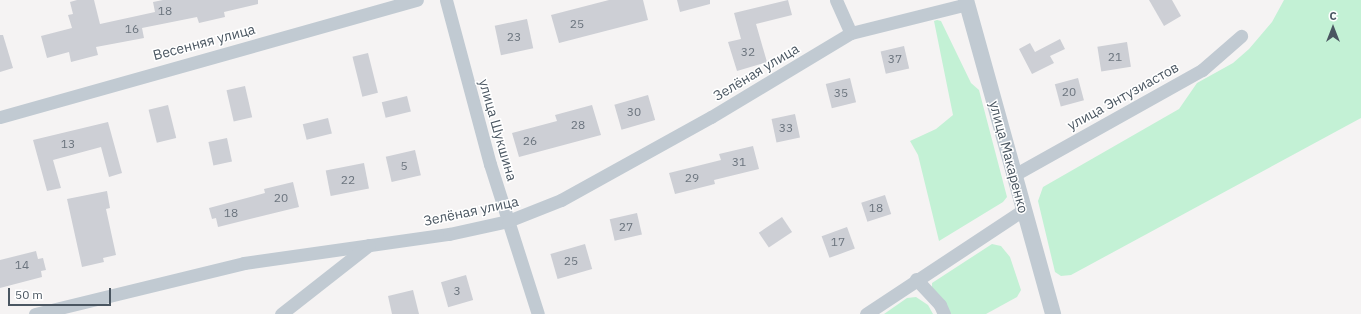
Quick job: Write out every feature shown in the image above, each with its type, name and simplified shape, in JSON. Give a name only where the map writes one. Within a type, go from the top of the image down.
[{"type":"street","name":"Весенняя улица","points":[[0,117],[417,0]]},
{"type":"street","name":"улица Шукшина","points":[[446,0],[508,221],[538,314]]},
{"type":"street","points":[[836,0],[851,33]]},
{"type":"street","name":"Зелёная улица","points":[[35,314],[244,262],[450,234],[508,221],[560,200],[712,117],[851,33],[966,2]]},
{"type":"street","name":"улица Макаренко","points":[[966,2],[1053,314]]},
{"type":"street","name":"улица Энтузиастов","points":[[1014,174],[1202,70],[1241,36]]},
{"type":"street","points":[[866,314],[916,279],[1023,210]]},
{"type":"street","points":[[281,314],[369,245]]},
{"type":"street","points":[[916,279],[940,305],[944,314]]},
{"type":"green space","points":[[1284,0],[1361,0],[1361,118],[1071,275],[1061,276],[1055,272],[1038,201],[1043,187],[1179,109],[1197,83],[1233,63],[1249,49],[1272,22]]},
{"type":"green space","points":[[934,21],[941,21],[971,83],[979,90],[1007,197],[1003,202],[939,241],[918,155],[910,141],[936,129],[953,115]]},
{"type":"green space","points":[[992,244],[1001,246],[1010,257],[1021,290],[1017,297],[986,314],[951,314],[932,289],[932,283]]},
{"type":"green space","points":[[916,297],[928,305],[933,314],[884,314],[907,298]]},
{"type":"building","points":[[77,0],[94,0],[100,24],[155,12],[153,2],[163,0],[258,0],[258,4],[224,12],[225,17],[199,23],[197,17],[142,28],[144,38],[96,47],[98,55],[71,62],[69,52],[47,58],[41,36],[72,28],[68,15],[73,14],[70,2]]},
{"type":"building","points":[[609,0],[643,0],[648,20],[559,43],[551,15]]},
{"type":"building","points":[[677,0],[710,0],[710,4],[680,12]]},
{"type":"building","points":[[788,0],[792,15],[756,24],[767,62],[737,71],[728,42],[741,39],[734,13]]},
{"type":"building","points":[[1149,0],[1172,0],[1181,16],[1164,26]]},
{"type":"building","points":[[527,19],[533,48],[501,55],[495,26]]},
{"type":"building","points":[[0,35],[3,35],[13,68],[0,72]]},
{"type":"building","points":[[1060,39],[1065,49],[1050,56],[1054,63],[1032,74],[1019,49],[1030,43],[1035,52]]},
{"type":"building","points":[[1127,42],[1131,67],[1101,71],[1097,47]]},
{"type":"building","points":[[904,46],[909,68],[886,74],[881,51]]},
{"type":"building","points":[[368,53],[378,93],[362,97],[352,57]]},
{"type":"building","points":[[850,78],[856,102],[832,108],[826,84]]},
{"type":"building","points":[[1078,78],[1084,100],[1061,106],[1055,84]]},
{"type":"building","points":[[245,86],[252,117],[234,121],[226,90]]},
{"type":"building","points":[[648,95],[655,120],[622,130],[614,105]]},
{"type":"building","points":[[407,96],[411,112],[386,118],[382,102]]},
{"type":"building","points":[[168,105],[176,138],[157,143],[149,110]]},
{"type":"building","points":[[592,105],[601,135],[519,157],[512,133],[557,121],[555,115]]},
{"type":"building","points":[[795,114],[800,137],[777,142],[772,119]]},
{"type":"building","points":[[328,118],[332,134],[307,140],[303,124]]},
{"type":"building","points":[[108,122],[122,173],[109,177],[101,147],[53,160],[61,188],[47,191],[33,140]]},
{"type":"building","points":[[227,138],[232,161],[213,165],[208,142]]},
{"type":"building","points":[[753,146],[759,169],[714,180],[715,184],[675,194],[669,173],[721,160],[719,154]]},
{"type":"building","points":[[415,150],[421,175],[392,182],[386,157]]},
{"type":"building","points":[[364,163],[369,189],[331,196],[326,170]]},
{"type":"building","points":[[293,182],[299,207],[218,227],[216,218],[212,219],[209,208],[265,193],[264,189]]},
{"type":"building","points":[[107,191],[110,208],[106,209],[116,255],[103,258],[104,262],[82,267],[67,199]]},
{"type":"building","points":[[885,195],[891,214],[867,222],[861,203]]},
{"type":"building","points":[[637,213],[642,234],[615,241],[610,219]]},
{"type":"building","points":[[782,217],[792,232],[769,248],[759,233]]},
{"type":"building","points":[[847,227],[855,249],[829,258],[822,236]]},
{"type":"building","points":[[585,244],[592,269],[558,279],[550,254]]},
{"type":"building","points":[[36,251],[38,259],[43,258],[46,270],[41,271],[42,277],[0,288],[0,260]]},
{"type":"building","points":[[466,275],[473,300],[448,307],[441,282]]},
{"type":"building","points":[[413,290],[419,314],[392,314],[388,296]]}]
